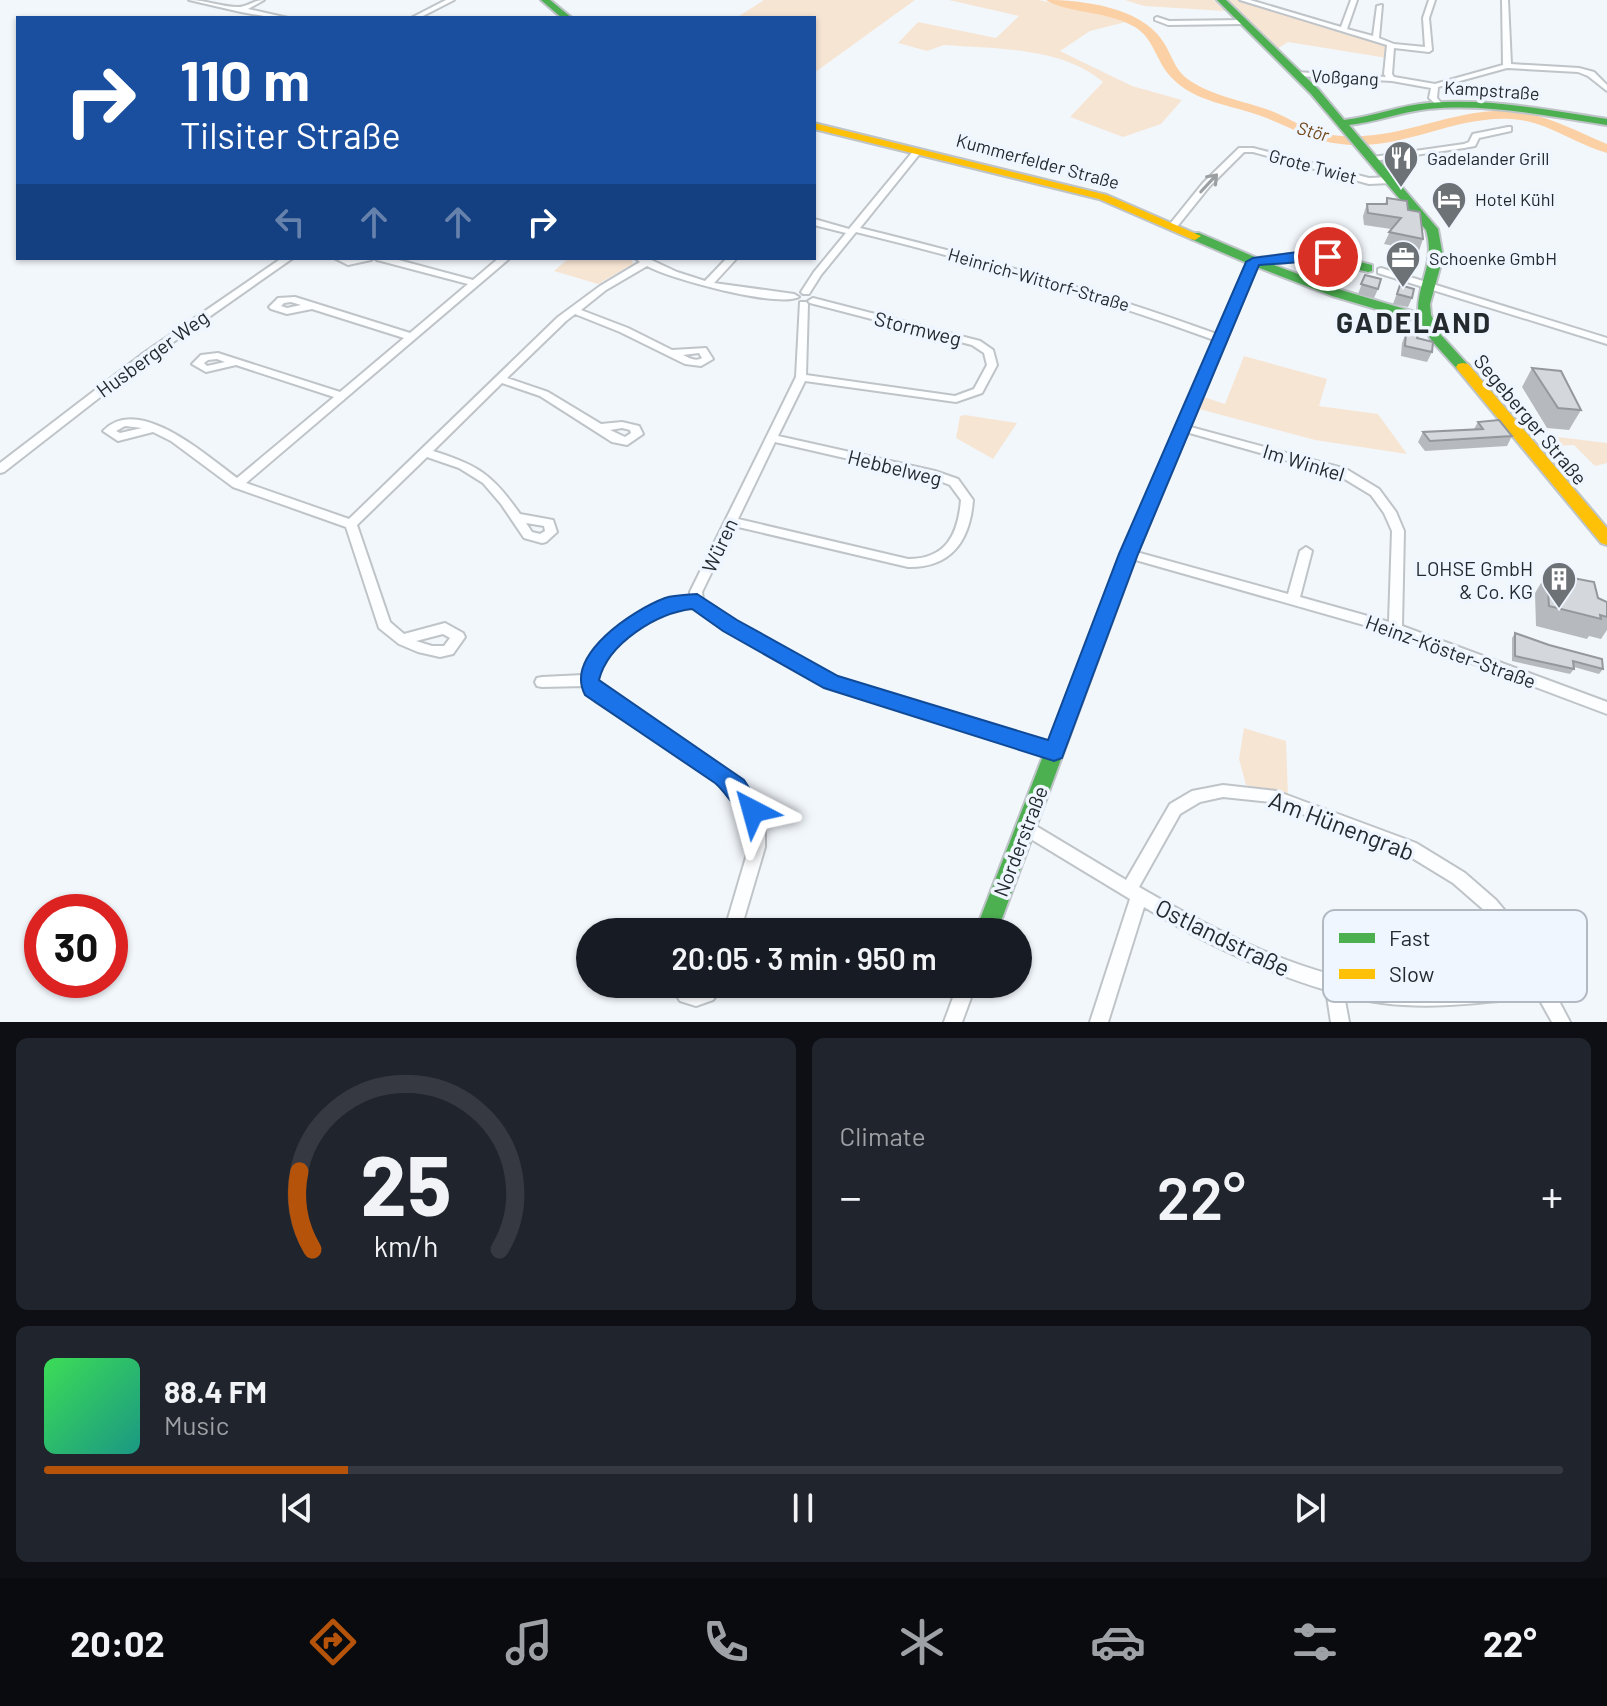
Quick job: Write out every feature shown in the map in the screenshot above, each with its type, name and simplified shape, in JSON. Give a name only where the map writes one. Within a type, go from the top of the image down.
[{"type":"street","points":[[192,0],[274,16]]},
{"type":"street","points":[[241,10],[261,0]]},
{"type":"street","points":[[418,16],[449,0]]},
{"type":"street","points":[[545,0],[565,16]]},
{"type":"street","points":[[1221,0],[1298,74],[1439,239],[1442,253],[1423,307],[1425,319]]},
{"type":"street","points":[[1243,0],[1376,38],[1393,46],[1429,50],[1426,18],[1432,0]]},
{"type":"street","points":[[1280,11],[1285,0]]},
{"type":"street","points":[[1344,29],[1354,0]]},
{"type":"street","points":[[1505,0],[1507,66]]},
{"type":"street","points":[[1376,38],[1380,6]]},
{"type":"street","points":[[1157,19],[1176,23],[1244,22]]},
{"type":"street","points":[[1392,79],[1388,74],[1393,46]]},
{"type":"street","points":[[1439,105],[1433,98],[1435,86],[1507,66],[1579,70],[1591,74],[1607,89]]},
{"type":"street","name":"Voßgang","points":[[1298,74],[1392,79],[1435,86]]},
{"type":"street","name":"Kampstraße","points":[[1336,117],[1368,116],[1439,105],[1492,107],[1607,122]]},
{"type":"street","name":"Kummerfelder Straße","points":[[816,126],[1089,192],[1330,294],[1425,319]]},
{"type":"street","points":[[1373,159],[1464,146],[1472,144],[1476,136],[1508,129]]},
{"type":"street","name":"Grote Twiet","points":[[1173,226],[1206,185],[1242,150],[1253,150],[1369,181],[1391,180]]},
{"type":"street","points":[[351,524],[573,310],[643,260],[708,283],[751,294],[804,299],[853,231],[918,151]]},
{"type":"street","name":"Heinrich-Wittorf-Straße","points":[[816,222],[964,256],[1120,302],[1221,339]]},
{"type":"street","points":[[1253,262],[1316,255],[1429,284],[1607,341]]},
{"type":"street","name":"Husberger Weg","points":[[0,469],[145,357],[285,260]]},
{"type":"street","points":[[388,260],[475,283]]},
{"type":"street","points":[[237,484],[503,260]]},
{"type":"street","points":[[708,283],[730,260]]},
{"type":"street","name":"Norderstraße","points":[[991,918],[1129,554],[1253,262]]},
{"type":"street","name":"Würen","points":[[697,601],[696,592],[801,377],[804,299]]},
{"type":"street","name":"Stormweg","points":[[801,377],[956,399],[978,391],[992,365],[989,352],[976,343],[804,299]]},
{"type":"street","points":[[311,306],[412,337]]},
{"type":"street","points":[[573,310],[609,323],[670,353]]},
{"type":"street","name":"Segeberger Straße","points":[[1425,319],[1435,335],[1607,539]]},
{"type":"street","points":[[237,362],[342,396]]},
{"type":"street","points":[[499,379],[544,394],[600,428]]},
{"type":"street","name":"Im Winkel","points":[[1183,428],[1342,472],[1375,492],[1390,512],[1398,531],[1395,629]]},
{"type":"street","points":[[152,429],[183,442],[237,484],[351,524]]},
{"type":"street","name":"Hebbelweg","points":[[730,521],[908,563],[935,561],[948,554],[956,543],[967,500],[954,482],[772,438]]},
{"type":"street","points":[[424,452],[481,473],[515,517]]},
{"type":"street","points":[[351,524],[384,624],[404,639]]},
{"type":"street","points":[[1293,598],[1306,551]]},
{"type":"street","name":"Heinz-Köster-Straße","points":[[1129,554],[1395,629],[1607,708]]},
{"type":"street","points":[[589,680],[600,655],[629,625],[670,604],[697,601],[718,618],[831,682],[1054,751]]},
{"type":"street","points":[[542,682],[589,680]]},
{"type":"street","points":[[589,680],[600,697],[723,777],[746,798],[757,824],[757,847],[736,918]]},
{"type":"street","name":"Am Hünengrab","points":[[1099,1022],[1134,893],[1167,819],[1186,802],[1223,791],[1271,796],[1410,848],[1459,878],[1494,910]]},
{"type":"street","name":"Ostlandstraße","points":[[1026,828],[1134,893],[1273,962],[1323,981]]},
{"type":"street","points":[[953,1022],[962,998]]},
{"type":"street","points":[[1337,1002],[1340,1022]]},
{"type":"street","points":[[1550,1002],[1561,1022]]},
{"type":"shaded area","points":[[764,0],[915,0],[816,72],[816,16],[739,16]]},
{"type":"shaded area","points":[[949,0],[1039,0],[1101,13],[1126,22],[1090,31],[1060,51],[1132,86],[1182,100],[1161,124],[1123,137],[1070,117],[1103,82],[1068,62],[1007,49],[944,45],[927,51],[898,43],[918,22],[996,38],[1019,16]]},
{"type":"shaded area","points":[[1125,0],[1214,0],[1225,11],[1144,6]]},
{"type":"shaded area","points":[[1226,0],[1240,0],[1372,38],[1389,46],[1387,58],[1288,42],[1277,49]]},
{"type":"shaded area","points":[[567,260],[632,260],[633,264],[598,284],[554,271]]},
{"type":"shaded area","points":[[1244,356],[1327,379],[1319,406],[1378,414],[1407,454],[1315,440],[1199,409],[1204,397],[1225,404]]},
{"type":"shaded area","points":[[960,416],[1017,423],[993,459],[956,438]]},
{"type":"shaded area","points":[[1542,435],[1607,443],[1607,463],[1595,466],[1574,445],[1557,446]]},
{"type":"shaded area","points":[[1244,728],[1286,741],[1288,795],[1246,785],[1239,759]]},
{"type":"building","points":[[1387,198],[1407,201],[1408,210],[1420,212],[1423,239],[1389,232],[1401,218],[1368,213],[1367,204],[1387,204]]},
{"type":"building","points":[[1365,275],[1381,279],[1378,289],[1361,284]]},
{"type":"building","points":[[1400,285],[1414,289],[1412,298],[1397,294]]},
{"type":"building","points":[[1406,333],[1433,342],[1432,352],[1405,346]]},
{"type":"building","points":[[1532,368],[1561,371],[1581,410],[1558,408]]},
{"type":"building","points":[[1499,420],[1512,436],[1430,441],[1423,432],[1483,429],[1478,422]]},
{"type":"building","points":[[1547,573],[1594,582],[1598,598],[1607,602],[1607,617],[1600,615],[1601,619],[1549,606]]},
{"type":"building","points":[[1515,633],[1602,659],[1603,669],[1573,661],[1574,669],[1515,656]]},
{"type":"waterway","name":"Stör","points":[[1051,0],[1124,17],[1149,31],[1171,69],[1187,85],[1318,136],[1342,141],[1387,139],[1474,119],[1511,115],[1539,121],[1607,149]]},
{"type":"traffic: fast","points":[[545,0],[565,16]]},
{"type":"traffic: fast","points":[[1221,0],[1315,92],[1432,229],[1436,257],[1426,292],[1424,315],[1437,338],[1463,367]]},
{"type":"traffic: fast","points":[[1342,123],[1416,108],[1450,105],[1517,108],[1607,122]]},
{"type":"traffic: fast","points":[[1195,236],[1337,293],[1425,319]]},
{"type":"traffic: fast","points":[[1255,262],[1316,255],[1368,268]]},
{"type":"traffic: fast","points":[[991,918],[1129,554],[1253,262]]},
{"type":"traffic: slow","points":[[816,126],[1103,197],[1195,236]]},
{"type":"traffic: slow","points":[[1463,367],[1607,539]]},
{"type":"place","name":"Gadelander Grill","points":[[1401,189]]},
{"type":"place","name":"Hotel Kühl","points":[[1449,230]]},
{"type":"place","name":"Schoenke GmbH","points":[[1403,289]]},
{"type":"place","name":"LOHSE GmbH & Co. KG","points":[[1559,610]]},
{"type":"district","name":"GADELAND","points":[[1414,322]]},
{"type":"route","points":[[753,811],[736,786],[592,689],[589,680],[591,670],[618,633],[670,604],[697,601],[706,611],[730,626],[831,682],[1054,751],[1129,554],[1253,262],[1305,255],[1328,257]]}]
